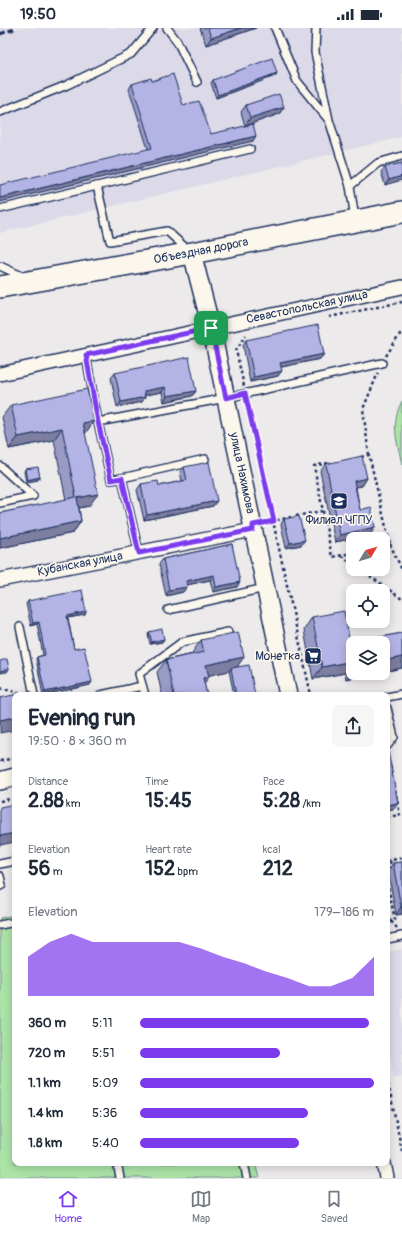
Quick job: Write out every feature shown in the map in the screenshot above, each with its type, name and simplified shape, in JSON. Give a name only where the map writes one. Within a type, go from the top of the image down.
[{"type":"main road","name":"Объездная дорога","points":[[0,287],[192,253],[402,212]]},
{"type":"street","name":"улица Нахимова","points":[[192,253],[211,328],[287,692]]},
{"type":"street","name":"Севастопольская улица","points":[[0,374],[402,287]]},
{"type":"street","name":"Кубанская улица","points":[[0,580],[139,553],[253,528]]},
{"type":"street","points":[[0,781],[12,778]]},
{"type":"street","points":[[385,1166],[387,1178]]},
{"type":"lane","points":[[0,112],[67,86],[131,54],[153,28]]},
{"type":"lane","points":[[167,28],[177,42],[197,82]]},
{"type":"lane","points":[[275,28],[297,81],[329,120]]},
{"type":"lane","points":[[316,28],[314,52],[329,120],[350,186],[356,221]]},
{"type":"lane","points":[[0,209],[250,149]]},
{"type":"lane","points":[[350,186],[378,163],[402,156]]},
{"type":"lane","points":[[97,186],[110,241],[167,231],[192,253]]},
{"type":"lane","points":[[0,266],[33,281]]},
{"type":"lane","points":[[86,355],[98,422],[111,480],[205,459]]},
{"type":"lane","points":[[98,422],[226,398],[382,363]]},
{"type":"lane","points":[[0,466],[34,496],[0,503]]},
{"type":"lane","points":[[122,478],[139,553]]},
{"type":"lane","points":[[168,610],[266,588]]},
{"type":"lane","points":[[20,627],[31,692]]},
{"type":"lane","points":[[144,692],[139,674],[182,642],[228,632]]},
{"type":"lane","points":[[115,692],[142,686]]},
{"type":"lane","points":[[390,696],[402,694]]},
{"type":"lane","points":[[390,720],[394,737],[390,742]]},
{"type":"lane","points":[[0,864],[12,862]]},
{"type":"lane","points":[[0,876],[2,886],[0,886]]},
{"type":"lane","points":[[0,925],[12,923]]},
{"type":"lane","points":[[390,937],[400,932]]},
{"type":"lane","points":[[118,1166],[120,1178]]},
{"type":"lane","points":[[245,1166],[247,1178]]},
{"type":"path","points":[[327,318],[402,302]]},
{"type":"path","points":[[387,532],[369,455],[363,409],[382,363],[402,331]]},
{"type":"path","points":[[252,334],[245,335],[236,350],[274,521],[309,692]]},
{"type":"path","points":[[356,458],[369,455]]},
{"type":"path","points":[[335,462],[314,466],[332,557],[346,555]]},
{"type":"path","points":[[253,528],[274,521],[322,511]]},
{"type":"path","points":[[390,544],[402,570]]},
{"type":"path","points":[[341,556],[346,559]]},
{"type":"path","points":[[370,576],[402,599]]},
{"type":"path","points":[[0,688],[18,692]]},
{"type":"path","points":[[0,761],[12,759]]},
{"type":"path","points":[[390,762],[400,815],[390,817]]},
{"type":"path","points":[[0,801],[12,799]]},
{"type":"path","points":[[391,861],[402,858]]},
{"type":"path","points":[[390,896],[395,920],[391,921],[400,932]]},
{"type":"path","points":[[390,1093],[402,1151]]},
{"type":"shaded area","points":[[0,28],[402,28],[402,137],[0,233]]},
{"type":"shaded area","points":[[402,949],[402,1076],[394,1077],[390,1056],[390,951]]},
{"type":"green space","points":[[402,401],[402,465],[395,425],[398,410]]},
{"type":"green space","points":[[12,916],[12,1166],[256,1166],[259,1178],[0,1178],[0,918]]},
{"type":"building","points":[[208,28],[241,28],[211,38]]},
{"type":"building","points":[[272,58],[277,73],[218,95],[213,80]]},
{"type":"building","points":[[173,74],[183,105],[199,101],[211,134],[253,124],[256,136],[0,198],[0,185],[152,148],[132,84],[151,78],[152,81]]},
{"type":"building","points":[[279,94],[284,107],[250,118],[246,105]]},
{"type":"building","points":[[402,163],[402,176],[389,180],[385,167]]},
{"type":"building","points":[[318,325],[324,354],[280,363],[282,371],[254,377],[246,340]]},
{"type":"building","points":[[189,357],[196,391],[167,396],[165,387],[144,391],[145,397],[121,402],[115,373]]},
{"type":"building","points":[[87,389],[94,421],[83,423],[98,494],[77,498],[81,521],[0,538],[0,513],[76,497],[62,428],[18,437],[11,405]]},
{"type":"building","name":"Филиал ЧГПУ","points":[[362,456],[367,478],[354,481],[360,510],[371,507],[375,527],[353,532],[346,532],[346,534],[340,535],[326,464]]},
{"type":"building","points":[[209,462],[217,501],[147,515],[141,484],[158,481],[159,486],[187,480],[184,467]]},
{"type":"building","points":[[38,467],[40,477],[27,480],[25,469]]},
{"type":"building","points":[[299,516],[305,540],[290,543],[284,519]]},
{"type":"building","points":[[232,544],[240,582],[216,587],[214,575],[186,581],[187,587],[169,590],[163,559]]},
{"type":"building","points":[[82,590],[86,612],[67,616],[74,649],[84,647],[92,682],[45,692],[37,657],[45,655],[39,622],[33,623],[28,601]]},
{"type":"building","points":[[344,611],[349,636],[346,636],[346,662],[322,667],[312,617]]},
{"type":"building","points":[[162,629],[164,639],[152,642],[149,632]]},
{"type":"building","points":[[238,632],[244,657],[206,665],[209,677],[203,678],[206,692],[173,692],[166,660],[204,652],[201,640]]},
{"type":"building","points":[[402,633],[402,657],[390,660],[390,636],[386,636]]},
{"type":"building","points":[[7,659],[9,669],[0,671],[0,661]]},
{"type":"building","points":[[249,665],[254,692],[235,692],[231,668]]},
{"type":"building","points":[[12,695],[12,718],[0,720],[0,698]]},
{"type":"building","points":[[390,761],[398,803],[390,804]]},
{"type":"building","points":[[12,805],[12,834],[0,836],[0,807]]},
{"type":"building","points":[[402,862],[402,907],[401,907],[393,863]]},
{"type":"railway","points":[[0,34],[17,28]]},
{"type":"place","name":"Филиал ЧГПУ","points":[[339,501]]},
{"type":"place","name":"Монетка","points":[[313,656]]},
{"type":"route","points":[[211,328],[226,398],[245,393],[274,521],[253,525],[253,530],[139,553],[122,478],[111,480],[98,422],[86,355],[211,328]]}]
